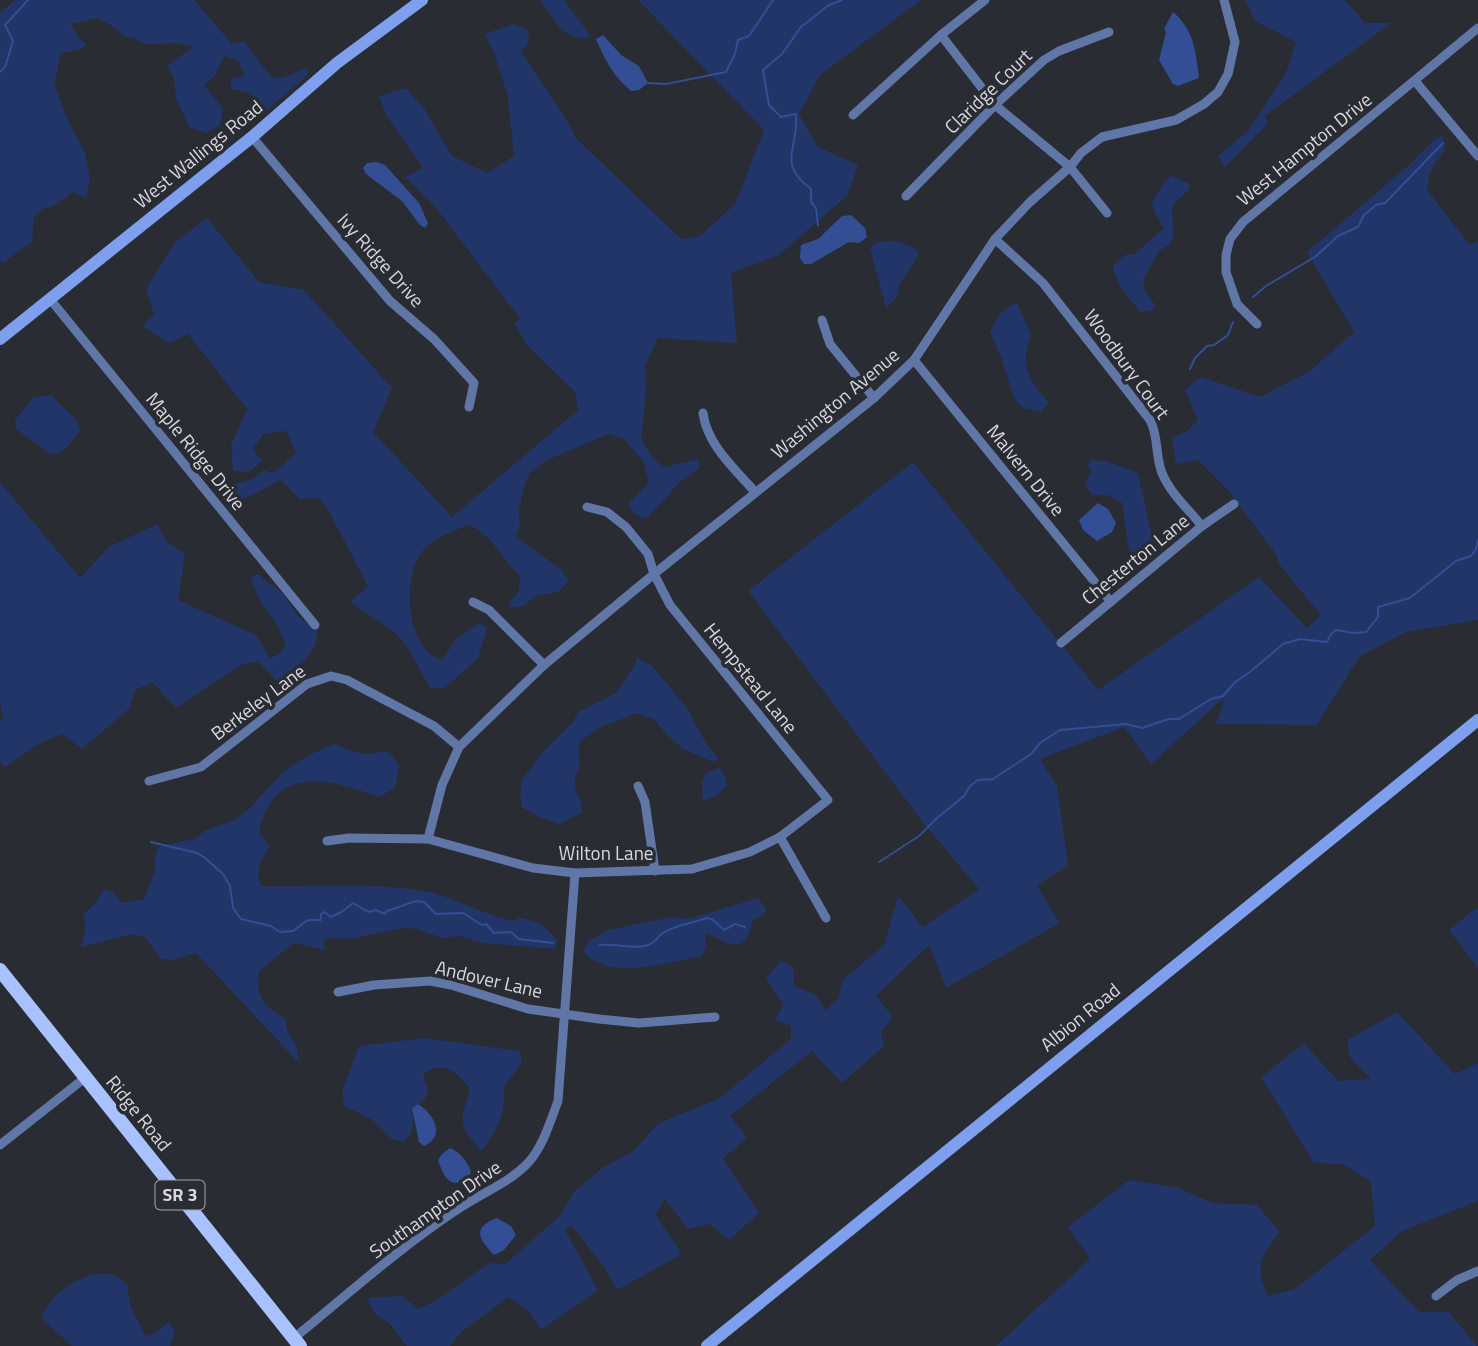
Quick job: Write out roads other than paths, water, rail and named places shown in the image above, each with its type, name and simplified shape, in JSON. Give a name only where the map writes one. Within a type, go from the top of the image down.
[{"type":"main road","name":"Ridge Road","points":[[0,970],[297,1342]]},
{"type":"street","name":"West Wallings Road","points":[[0,339],[252,137],[337,63],[422,0]]},
{"type":"street","points":[[853,115],[941,35],[985,0]]},
{"type":"street","name":"Washington Avenue","points":[[428,839],[442,785],[459,747],[544,665],[654,573],[874,398],[914,360],[995,239],[1030,202],[1070,167],[1081,153],[1102,137],[1176,120],[1204,104],[1218,92],[1228,74],[1235,43],[1224,0]]},
{"type":"street","name":"West Hampton Drive","points":[[1257,324],[1237,303],[1226,272],[1230,239],[1243,222],[1478,28]]},
{"type":"street","name":"Claridge Court","points":[[906,197],[995,105],[1044,60],[1059,51],[1109,32]]},
{"type":"street","points":[[941,35],[995,105],[1070,167],[1107,212]]},
{"type":"street","points":[[1415,81],[1478,156]]},
{"type":"street","name":"Ivy Ridge Drive","points":[[252,137],[390,301],[434,339],[474,383],[468,407]]},
{"type":"street","name":"Woodbury Court","points":[[995,239],[1043,283],[1150,420],[1156,432],[1162,473],[1202,526]]},
{"type":"street","name":"Maple Ridge Drive","points":[[50,299],[315,625]]},
{"type":"street","points":[[822,320],[830,344],[874,398]]},
{"type":"street","name":"Malvern Drive","points":[[914,360],[1111,602]]},
{"type":"street","points":[[703,414],[712,442],[755,492]]},
{"type":"street","name":"Chesterton Lane","points":[[1060,643],[1202,526],[1234,503]]},
{"type":"street","name":"Hempstead Lane","points":[[587,507],[607,512],[626,527],[648,554],[670,605],[828,800]]},
{"type":"street","points":[[472,602],[489,610],[544,665]]},
{"type":"street","name":"Berkeley Lane","points":[[149,781],[201,767],[307,684],[331,676],[347,680],[434,726],[459,747]]},
{"type":"street","name":"Albion Road","points":[[707,1346],[1478,720]]},
{"type":"street","points":[[638,786],[645,802],[655,871]]},
{"type":"street","name":"Wilton Lane","points":[[327,841],[349,838],[428,839],[533,868],[575,873],[692,869],[720,863],[780,837],[828,800]]},
{"type":"street","points":[[780,837],[826,918]]},
{"type":"street","name":"Southampton Drive","points":[[297,1342],[428,1231],[457,1209],[496,1188],[528,1163],[546,1133],[558,1101],[575,873]]},
{"type":"street","name":"Andover Lane","points":[[338,992],[374,985],[430,981],[528,1009],[598,1019],[639,1023],[715,1017]]},
{"type":"street","points":[[0,1145],[86,1077]]},
{"type":"street","points":[[1436,1296],[1457,1280],[1478,1271]]},
{"type":"waterway","points":[[0,72],[5,67],[13,41],[5,25],[28,0]]},
{"type":"waterway","points":[[648,83],[666,84],[726,72],[735,54],[738,40],[749,36],[773,0]]},
{"type":"waterway","points":[[818,225],[816,208],[811,202],[811,189],[800,180],[792,163],[796,114],[781,117],[769,105],[763,70],[782,54],[801,27],[829,5],[842,0]]},
{"type":"waterway","points":[[1253,297],[1266,286],[1315,257],[1338,236],[1358,227],[1364,215],[1376,205],[1385,203],[1443,143]]},
{"type":"waterway","points":[[1190,369],[1195,358],[1207,346],[1214,345],[1228,335],[1233,322]]},
{"type":"waterway","points":[[879,862],[919,836],[978,780],[993,779],[1031,754],[1040,743],[1060,730],[1126,724],[1142,728],[1169,719],[1179,719],[1211,699],[1223,696],[1235,682],[1283,644],[1300,639],[1327,642],[1336,630],[1366,632],[1378,617],[1378,607],[1410,598],[1456,561],[1471,556],[1478,540]]},
{"type":"waterway","points":[[151,842],[197,853],[205,858],[223,874],[230,886],[233,908],[241,919],[271,926],[280,932],[293,931],[308,920],[321,920],[321,914],[324,912],[331,917],[353,903],[368,912],[376,910],[385,914],[416,901],[424,902],[436,914],[463,913],[482,925],[486,924],[494,933],[511,932],[519,939],[553,943]]},
{"type":"waterway","points":[[600,945],[645,946],[668,930],[707,918],[724,930],[735,924],[745,927]]}]
